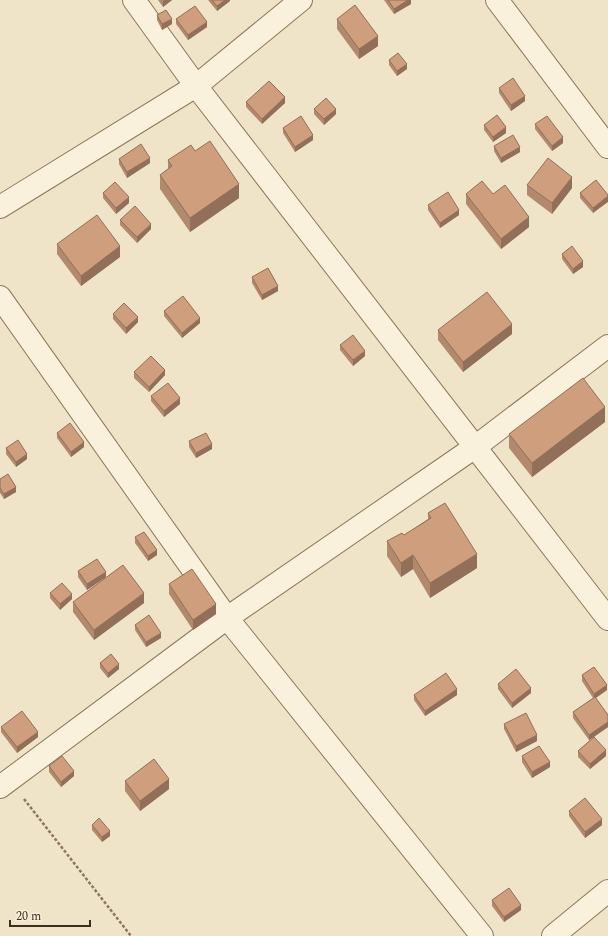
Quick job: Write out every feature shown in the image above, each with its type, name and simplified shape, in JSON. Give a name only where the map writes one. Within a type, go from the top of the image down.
[{"type":"street","points":[[134,0],[196,86],[608,619]]},
{"type":"street","points":[[0,207],[196,86],[301,0]]},
{"type":"street","points":[[498,0],[608,147]]},
{"type":"street","points":[[0,297],[227,618],[482,936]]},
{"type":"street","points":[[5,783],[227,618],[475,447],[608,346]]},
{"type":"street","points":[[553,936],[608,891]]},
{"type":"path","points":[[5,783],[132,936]]},
{"type":"building","points":[[212,0],[225,0],[217,6]]},
{"type":"building","points":[[388,0],[408,0],[394,9]]},
{"type":"building","points":[[355,5],[378,36],[359,49],[337,19]]},
{"type":"building","points":[[195,6],[207,22],[188,35],[176,19]]},
{"type":"building","points":[[166,10],[172,19],[162,24],[157,15]]},
{"type":"building","points":[[398,53],[407,64],[397,71],[389,60]]},
{"type":"building","points":[[513,78],[525,96],[511,105],[499,88]]},
{"type":"building","points":[[269,81],[285,97],[262,119],[246,102]]},
{"type":"building","points":[[326,98],[336,109],[324,119],[314,109]]},
{"type":"building","points":[[497,115],[506,127],[493,137],[484,125]]},
{"type":"building","points":[[301,116],[313,135],[295,147],[283,128]]},
{"type":"building","points":[[547,116],[563,137],[552,146],[535,124]]},
{"type":"building","points":[[513,135],[520,147],[501,158],[494,146]]},
{"type":"building","points":[[210,141],[239,184],[190,218],[160,175],[172,166],[168,160],[191,145],[195,151]]},
{"type":"building","points":[[141,144],[150,158],[127,172],[119,159]]},
{"type":"building","points":[[548,158],[572,177],[552,203],[527,185]]},
{"type":"building","points":[[596,180],[608,196],[593,208],[580,193]]},
{"type":"building","points":[[482,181],[493,194],[505,185],[529,217],[501,239],[466,194]]},
{"type":"building","points":[[115,182],[129,197],[116,208],[103,193]]},
{"type":"building","points":[[448,192],[459,210],[440,223],[428,205]]},
{"type":"building","points":[[135,206],[151,224],[137,237],[120,220]]},
{"type":"building","points":[[97,215],[120,246],[81,276],[57,244]]},
{"type":"building","points":[[572,246],[583,261],[573,269],[562,254]]},
{"type":"building","points":[[268,268],[278,286],[262,295],[252,277]]},
{"type":"building","points":[[487,292],[512,324],[463,362],[438,330]]},
{"type":"building","points":[[183,296],[200,318],[182,333],[164,311]]},
{"type":"building","points":[[124,303],[138,317],[126,328],[113,314]]},
{"type":"building","points":[[353,335],[365,351],[353,360],[340,345]]},
{"type":"building","points":[[151,356],[165,370],[149,387],[134,372]]},
{"type":"building","points":[[583,378],[605,407],[532,463],[509,434]]},
{"type":"building","points":[[168,383],[180,398],[164,411],[151,396]]},
{"type":"building","points":[[70,423],[84,442],[71,452],[57,433]]},
{"type":"building","points":[[206,433],[212,444],[196,453],[189,441]]},
{"type":"building","points":[[18,440],[27,454],[16,462],[6,448]]},
{"type":"building","points":[[8,474],[16,487],[4,494],[0,488],[0,479]]},
{"type":"building","points":[[445,503],[477,554],[430,583],[413,555],[401,563],[387,541],[402,533],[404,535],[431,518],[428,513]]},
{"type":"building","points":[[144,532],[157,550],[148,556],[135,537]]},
{"type":"building","points":[[97,559],[106,572],[87,584],[78,571]]},
{"type":"building","points":[[123,565],[144,593],[94,630],[73,602]]},
{"type":"building","points":[[192,569],[216,604],[193,620],[169,584]]},
{"type":"building","points":[[62,583],[72,594],[60,604],[50,593]]},
{"type":"building","points":[[149,615],[161,633],[146,642],[135,625]]},
{"type":"building","points":[[111,654],[119,664],[108,673],[100,663]]},
{"type":"building","points":[[594,667],[607,685],[594,694],[582,675]]},
{"type":"building","points":[[516,669],[531,688],[512,703],[498,684]]},
{"type":"building","points":[[446,673],[457,689],[425,711],[414,695]]},
{"type":"building","points":[[595,697],[608,715],[608,722],[589,735],[573,712]]},
{"type":"building","points":[[22,711],[38,732],[17,747],[1,727]]},
{"type":"building","points":[[526,713],[537,735],[516,746],[504,724]]},
{"type":"building","points":[[594,737],[606,750],[590,764],[578,751]]},
{"type":"building","points":[[539,746],[550,762],[532,772],[522,756]]},
{"type":"building","points":[[62,756],[74,771],[61,782],[49,766]]},
{"type":"building","points":[[154,759],[169,779],[140,801],[125,781]]},
{"type":"building","points":[[585,798],[602,819],[585,832],[569,811]]},
{"type":"building","points":[[99,818],[110,831],[102,837],[92,825]]},
{"type":"building","points":[[509,888],[521,905],[504,917],[492,900]]}]
